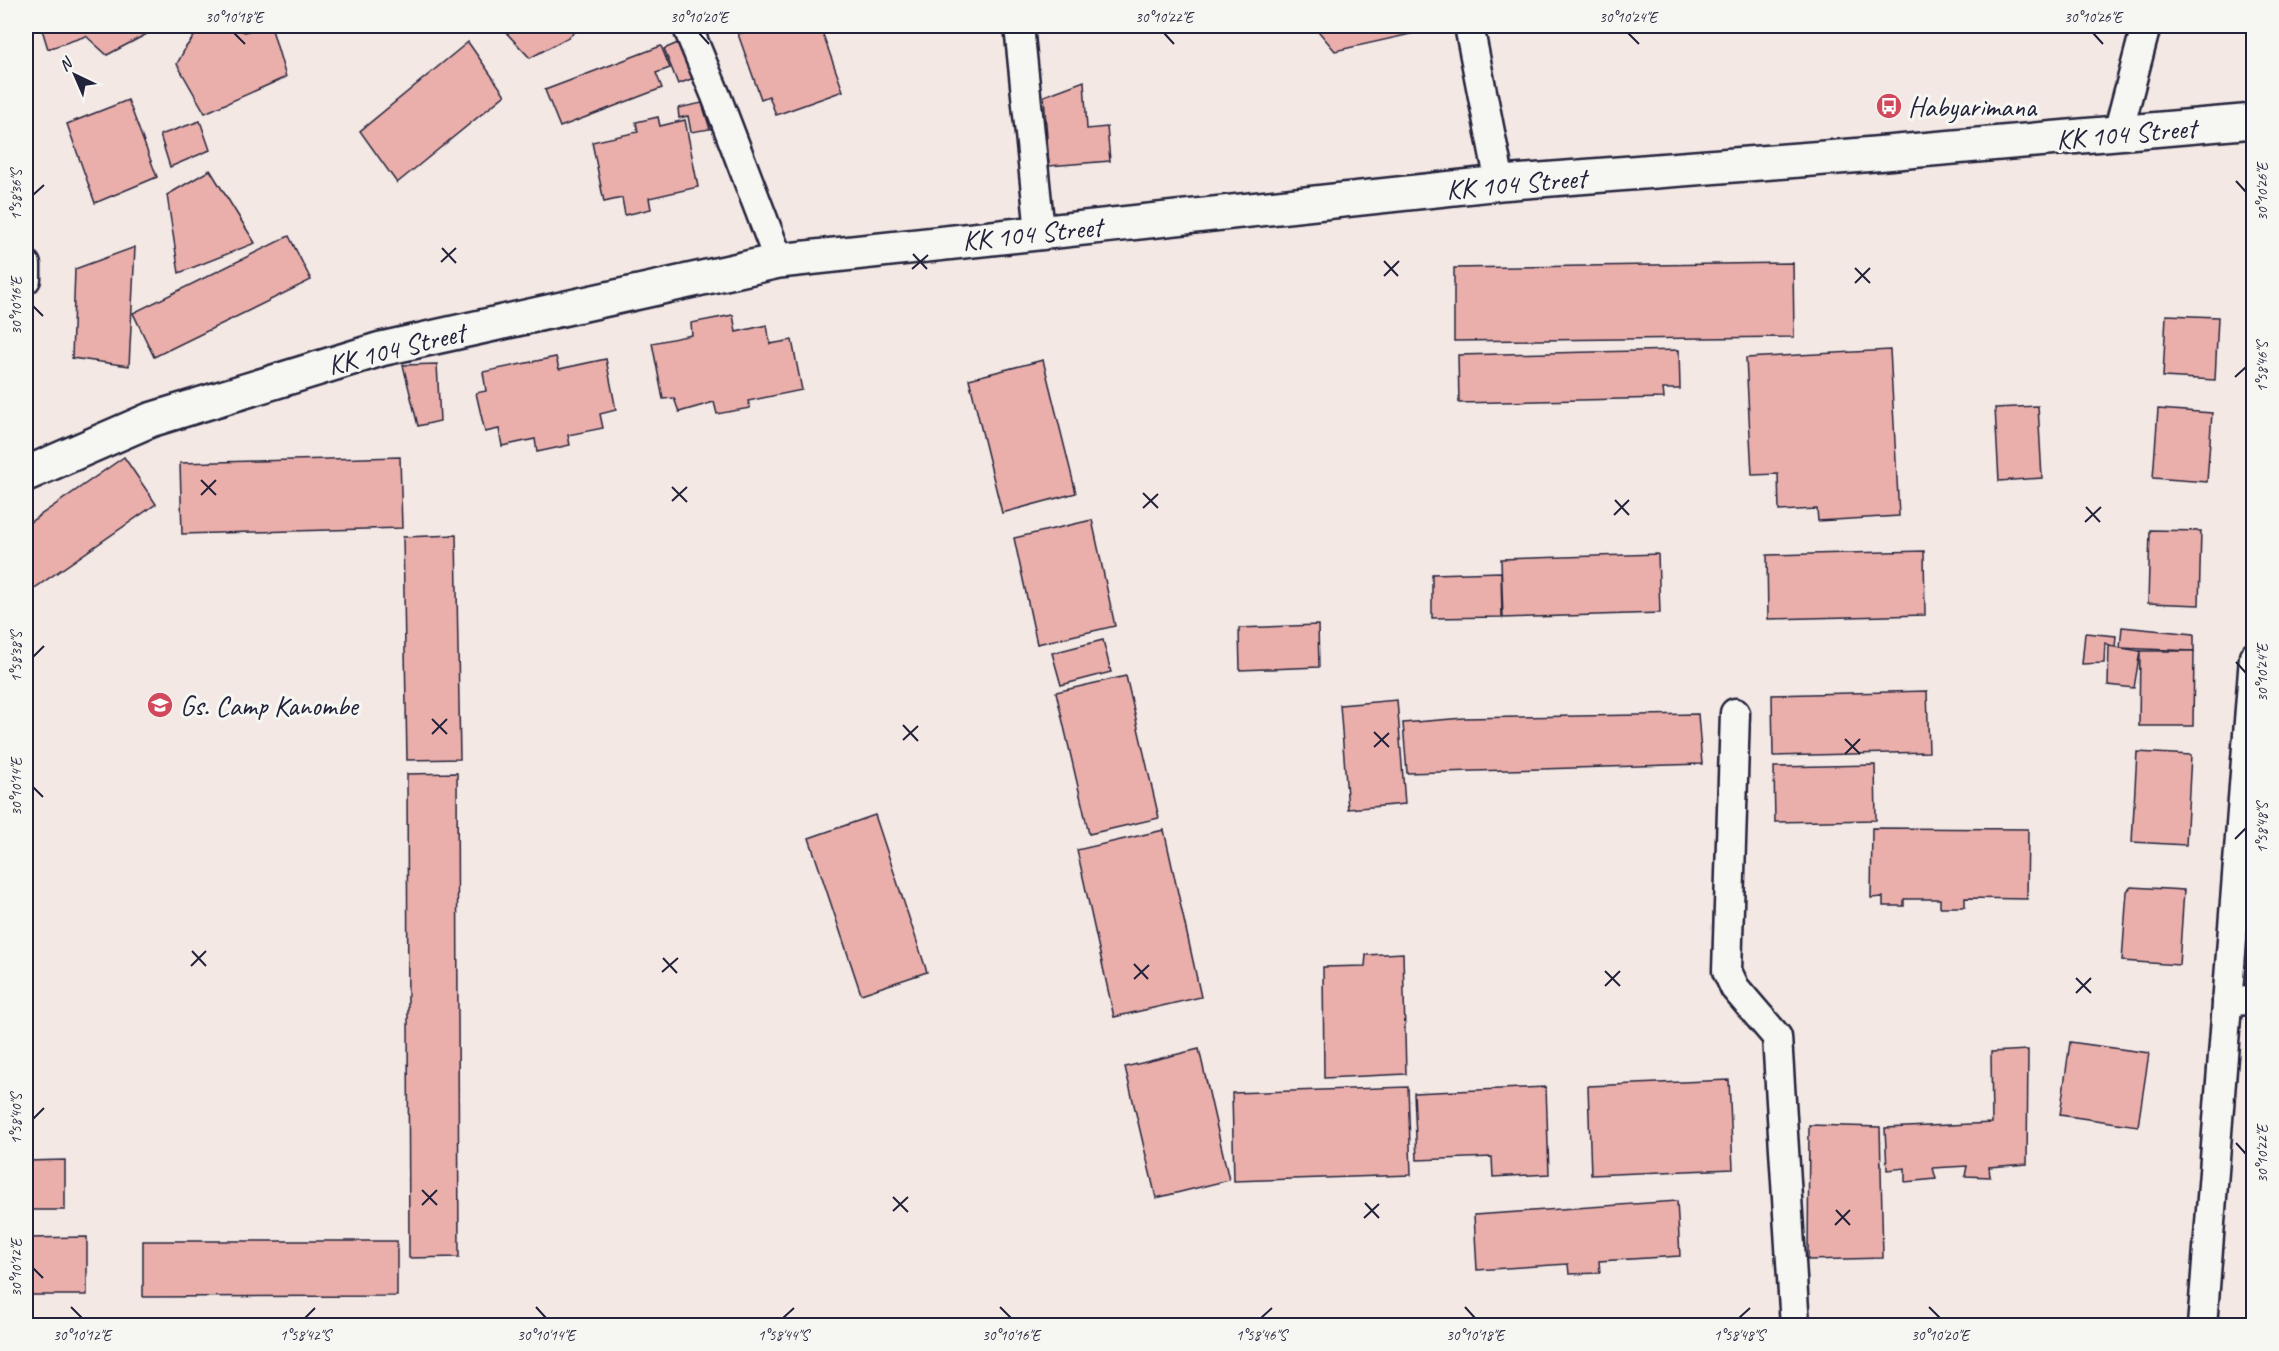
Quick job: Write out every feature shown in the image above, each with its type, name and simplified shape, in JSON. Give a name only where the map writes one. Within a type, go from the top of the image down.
[{"type":"street","points":[[687,26],[779,261]]},
{"type":"street","points":[[1019,26],[1040,232]]},
{"type":"street","points":[[1469,26],[1500,183]]},
{"type":"street","points":[[2118,134],[2146,26]]},
{"type":"street","name":"KK 104 Street","points":[[26,474],[150,420],[381,348],[779,261],[1500,183],[2118,134],[2253,121]]},
{"type":"street","points":[[26,265],[26,279]]},
{"type":"street","points":[[2202,1326],[2240,1000],[2253,657]]},
{"type":"street","points":[[1735,713],[1727,971],[1735,988],[1778,1036],[1795,1326]]},
{"type":"building","points":[[41,26],[162,26],[107,55],[86,36],[48,49]]},
{"type":"building","points":[[202,26],[237,26],[244,32],[271,26],[286,77],[205,113],[177,64],[186,47]]},
{"type":"building","points":[[500,26],[583,26],[567,38],[530,58]]},
{"type":"building","points":[[753,26],[820,26],[843,91],[776,115],[769,96],[761,99],[738,34],[754,29]]},
{"type":"building","points":[[1314,26],[1421,26],[1420,32],[1335,51]]},
{"type":"building","points":[[468,42],[505,95],[397,183],[360,131]]},
{"type":"building","points":[[680,42],[694,78],[678,84],[664,49]]},
{"type":"building","points":[[661,46],[670,68],[656,73],[662,88],[560,127],[545,90]]},
{"type":"building","points":[[1084,81],[1087,129],[1107,127],[1110,161],[1049,166],[1044,96]]},
{"type":"building","points":[[128,100],[157,177],[95,203],[67,124]]},
{"type":"building","points":[[702,103],[710,129],[691,132],[688,116],[679,118],[678,108]]},
{"type":"building","points":[[658,117],[660,126],[685,120],[698,187],[649,198],[651,209],[625,215],[622,198],[604,202],[592,142],[638,132],[636,122]]},
{"type":"building","points":[[200,121],[210,150],[170,167],[160,135]]},
{"type":"building","points":[[210,170],[255,243],[179,273],[167,195]]},
{"type":"building","points":[[289,236],[311,280],[154,357],[133,313]]},
{"type":"building","points":[[135,247],[129,366],[72,358],[75,269]]},
{"type":"building","points":[[1793,263],[1794,337],[1454,341],[1454,268]]},
{"type":"building","points":[[733,315],[736,332],[767,325],[770,344],[792,340],[802,390],[748,401],[750,408],[717,414],[714,402],[679,412],[674,398],[663,399],[652,343],[692,335],[691,323]]},
{"type":"building","points":[[2166,315],[2218,317],[2215,380],[2163,377]]},
{"type":"building","points":[[1679,350],[1680,389],[1663,389],[1664,398],[1459,403],[1458,355]]},
{"type":"building","points":[[1890,350],[1899,516],[1818,521],[1817,509],[1779,511],[1778,474],[1752,475],[1746,358]]},
{"type":"building","points":[[556,357],[559,369],[606,359],[616,410],[600,414],[603,428],[568,435],[570,445],[537,452],[535,439],[502,446],[499,429],[485,432],[476,393],[486,391],[483,372]]},
{"type":"building","points":[[1043,360],[1076,493],[1002,513],[969,379]]},
{"type":"building","points":[[437,364],[440,421],[418,426],[403,365]]},
{"type":"building","points":[[2038,406],[2042,478],[1999,481],[1995,408]]},
{"type":"building","points":[[2158,409],[2212,413],[2207,482],[2153,478]]},
{"type":"building","points":[[124,457],[156,504],[26,594],[26,525]]},
{"type":"building","points":[[400,457],[402,528],[182,534],[180,463]]},
{"type":"building","points":[[1092,520],[1115,626],[1037,644],[1014,538]]},
{"type":"building","points":[[2150,530],[2201,531],[2199,605],[2148,603]]},
{"type":"building","points":[[456,535],[460,759],[407,760],[403,537]]},
{"type":"building","points":[[1924,551],[1925,615],[1768,619],[1767,555]]},
{"type":"building","points":[[1658,554],[1660,613],[1503,618],[1501,559]]},
{"type":"building","points":[[1501,572],[1502,617],[1432,618],[1432,574]]},
{"type":"building","points":[[1318,625],[1319,667],[1240,670],[1239,628]]},
{"type":"building","points":[[2122,627],[2194,634],[2194,651],[2120,648]]},
{"type":"building","points":[[2085,633],[2116,636],[2115,647],[2105,643],[2104,663],[2082,664]]},
{"type":"building","points":[[1103,640],[1111,672],[1061,685],[1052,653]]},
{"type":"building","points":[[2109,646],[2140,651],[2134,688],[2108,685]]},
{"type":"building","points":[[2140,651],[2194,651],[2193,726],[2139,726]]},
{"type":"building","points":[[1126,676],[1159,818],[1089,834],[1056,692]]},
{"type":"building","points":[[1927,691],[1929,752],[1773,756],[1772,695]]},
{"type":"building","points":[[1397,700],[1405,804],[1348,809],[1340,705]]},
{"type":"building","points":[[1698,714],[1702,764],[1407,773],[1403,723],[1464,718]]},
{"type":"building","points":[[2137,752],[2191,755],[2186,845],[2132,842]]},
{"type":"building","points":[[1875,765],[1876,820],[1775,822],[1774,767]]},
{"type":"building","points":[[457,773],[459,1257],[409,1258],[407,774]]},
{"type":"building","points":[[875,815],[927,972],[861,994],[809,838]]},
{"type":"building","points":[[1872,828],[2028,829],[2027,899],[1965,898],[1965,907],[1940,907],[1940,899],[1904,899],[1904,906],[1883,906],[1883,897],[1871,898]]},
{"type":"building","points":[[1164,830],[1201,997],[1114,1017],[1077,850]]},
{"type":"building","points":[[2131,887],[2184,890],[2179,965],[2122,961],[2127,891]]},
{"type":"building","points":[[1403,953],[1406,1074],[1324,1078],[1323,967],[1365,966],[1366,955]]},
{"type":"building","points":[[2070,1042],[2149,1053],[2138,1126],[2060,1115]]},
{"type":"building","points":[[1199,1049],[1229,1180],[1156,1198],[1125,1067]]},
{"type":"building","points":[[2028,1050],[2027,1164],[1989,1167],[1990,1177],[1965,1176],[1967,1166],[1933,1168],[1936,1179],[1905,1182],[1905,1168],[1887,1170],[1885,1128],[1992,1123],[1991,1052]]},
{"type":"building","points":[[1729,1080],[1733,1169],[1591,1175],[1588,1086]]},
{"type":"building","points":[[1408,1087],[1411,1175],[1234,1181],[1232,1093]]},
{"type":"building","points":[[1546,1087],[1549,1174],[1493,1177],[1492,1157],[1417,1160],[1414,1093]]},
{"type":"building","points":[[1809,1125],[1880,1127],[1883,1258],[1808,1260]]},
{"type":"building","points":[[65,1160],[65,1210],[26,1210],[26,1161]]},
{"type":"building","points":[[1677,1201],[1680,1256],[1599,1261],[1600,1273],[1569,1274],[1568,1264],[1477,1270],[1474,1215]]},
{"type":"building","points":[[87,1237],[87,1295],[26,1295],[26,1238]]},
{"type":"building","points":[[143,1241],[397,1241],[397,1296],[143,1297]]},
{"type":"place","name":"Habyarimana","points":[[1889,106]]},
{"type":"place","name":"Gs. Camp Kanombe","points":[[160,705]]}]
